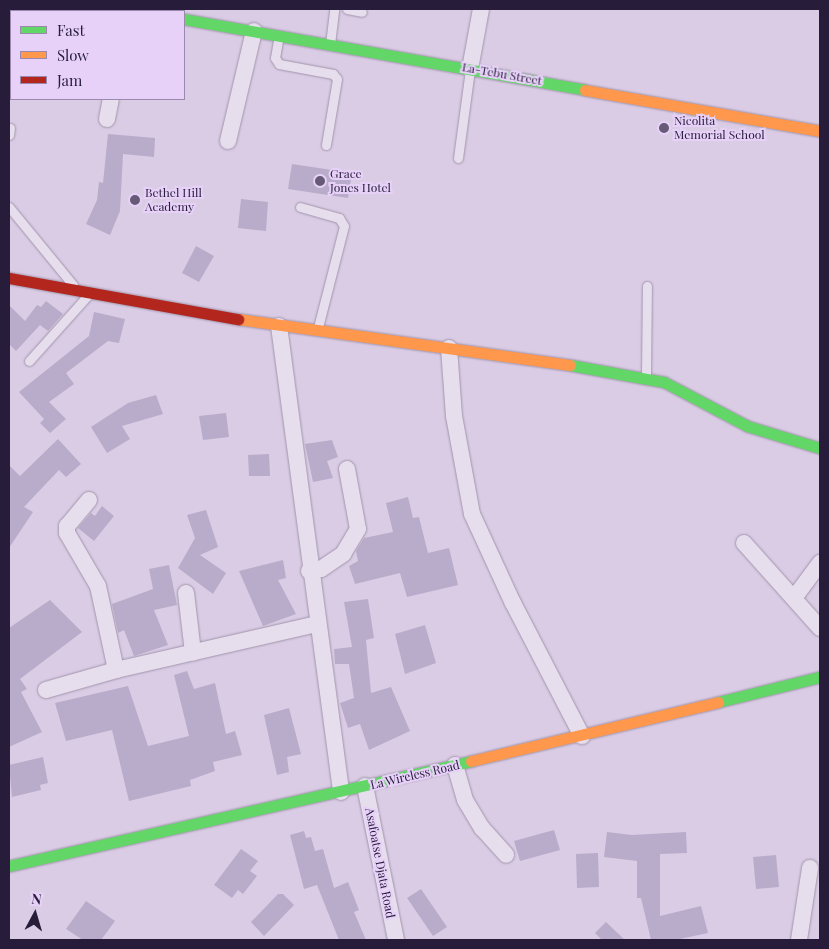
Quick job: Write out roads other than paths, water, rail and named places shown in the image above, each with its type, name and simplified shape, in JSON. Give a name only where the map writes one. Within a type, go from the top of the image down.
[{"type":"street","points":[[470,69],[481,9]]},
{"type":"street","name":"La-Tebu Street","points":[[185,19],[820,131]]},
{"type":"street","points":[[228,141],[254,31]]},
{"type":"street","points":[[107,119],[111,100]]},
{"type":"street","points":[[9,278],[279,326],[520,356],[646,378],[664,382],[747,426],[820,448]]},
{"type":"street","points":[[279,326],[309,571],[341,792]]},
{"type":"street","points":[[449,348],[454,416],[472,514],[513,604],[582,736]]},
{"type":"street","points":[[309,571],[321,569],[343,554],[358,529],[347,469]]},
{"type":"street","points":[[89,500],[67,526],[67,533],[98,586],[116,670]]},
{"type":"street","points":[[744,543],[820,628]]},
{"type":"street","points":[[794,598],[820,563]]},
{"type":"street","points":[[186,593],[193,653]]},
{"type":"street","points":[[46,690],[116,670],[318,624]]},
{"type":"street","name":"La Wireless Road","points":[[9,866],[455,766],[820,677]]},
{"type":"street","points":[[455,766],[465,800],[482,828],[506,855]]},
{"type":"street","name":"Asafoatse Djata Road","points":[[365,786],[396,940]]},
{"type":"street","points":[[799,940],[810,868]]},
{"type":"lane","points":[[330,44],[334,9]]},
{"type":"lane","points":[[347,9],[362,12]]},
{"type":"lane","points":[[279,35],[275,58],[279,64],[333,74],[337,79],[326,145]]},
{"type":"lane","points":[[458,158],[470,69]]},
{"type":"lane","points":[[9,207],[76,289]]},
{"type":"lane","points":[[300,207],[339,218],[344,226],[317,331]]},
{"type":"lane","points":[[646,378],[647,286]]},
{"type":"lane","points":[[29,361],[90,292]]},
{"type":"place","name":"Nicolita Memorial School","points":[[664,128]]},
{"type":"place","name":"Grace Jones Hotel","points":[[320,181]]},
{"type":"place","name":"Bethel Hill Academy","points":[[135,200]]}]
